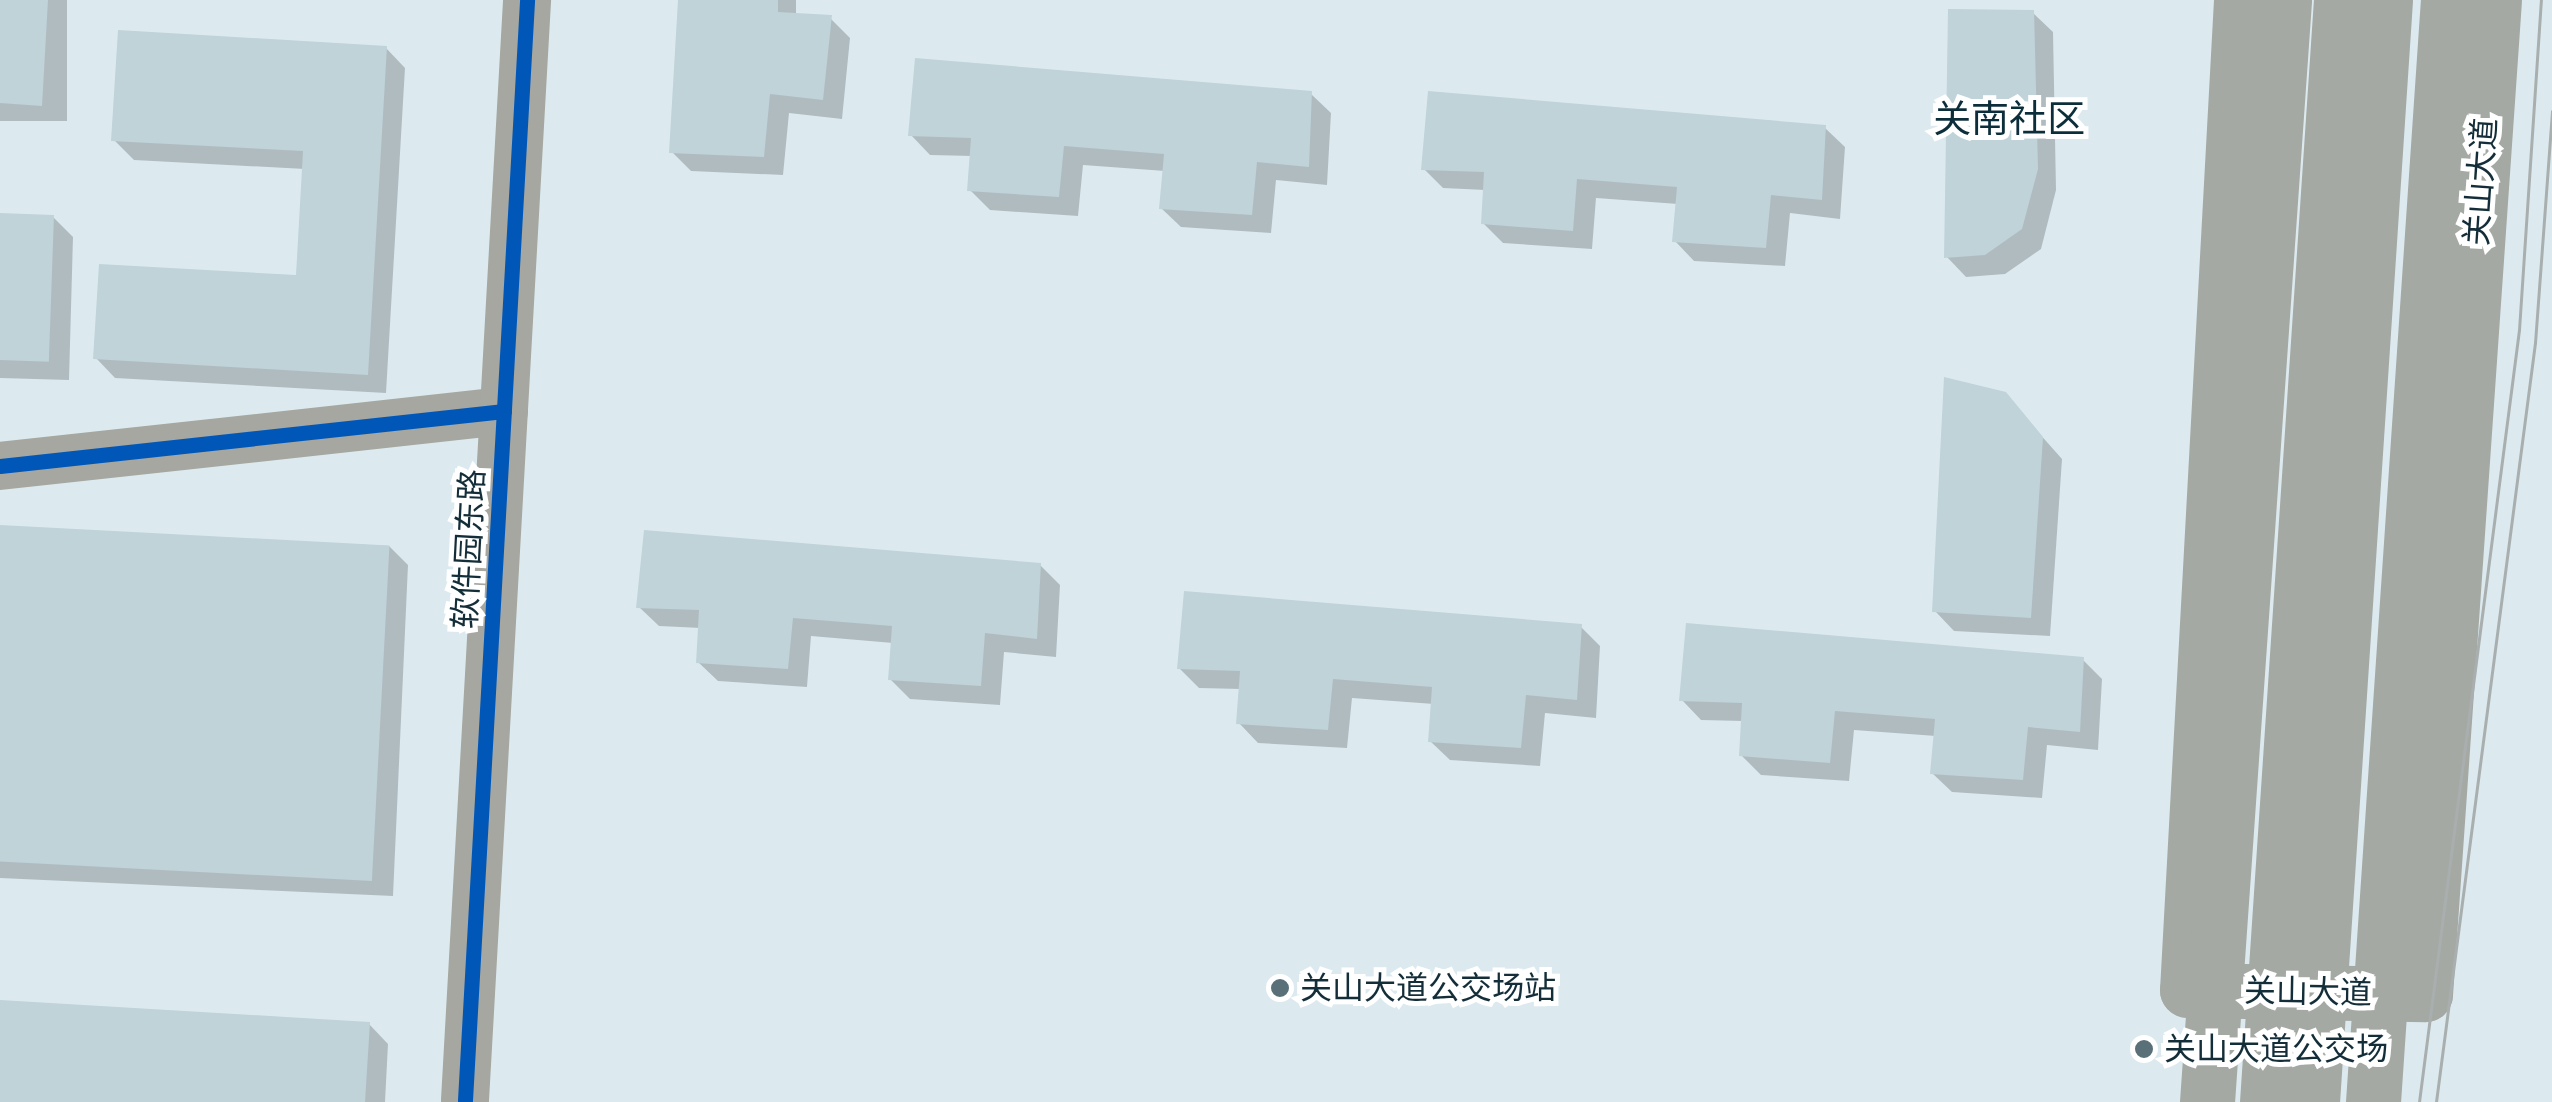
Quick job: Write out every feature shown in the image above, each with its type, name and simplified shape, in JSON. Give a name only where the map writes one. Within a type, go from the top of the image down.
[{"type":"main road","points":[[2187,990],[2241,0]]},
{"type":"main road","points":[[2207,1102],[2284,0]]},
{"type":"main road","points":[[2267,1102],[2341,0]]},
{"type":"main road","points":[[2312,1102],[2385,0]]},
{"type":"main road","points":[[2372,1102],[2448,0]]},
{"type":"main road","name":"关山大道","points":[[2187,990],[2425,994],[2494,0]]},
{"type":"street","name":"软件园东路","points":[[465,1100],[527,0]]},
{"type":"street","points":[[0,466],[504,411]]},
{"type":"street","points":[[2180,1102],[2187,990]]},
{"type":"building","points":[[0,0],[48,0],[42,106],[0,103]]},
{"type":"building","points":[[678,0],[778,0],[778,12],[832,15],[823,100],[770,94],[764,157],[669,153]]},
{"type":"building","points":[[1948,9],[2034,10],[2038,169],[2022,229],[1985,255],[1944,258]]},
{"type":"building","points":[[118,30],[387,46],[368,375],[93,359],[99,264],[296,275],[303,151],[111,141]]},
{"type":"building","points":[[915,58],[1312,91],[1309,167],[1257,162],[1252,215],[1159,209],[1164,154],[1064,146],[1059,197],[967,191],[971,138],[908,136]]},
{"type":"building","points":[[1428,91],[1826,125],[1822,200],[1771,195],[1766,248],[1672,242],[1677,187],[1577,179],[1573,231],[1481,224],[1484,172],[1421,170]]},
{"type":"building","points":[[0,213],[54,215],[49,362],[0,360]]},
{"type":"building","points":[[1944,377],[2006,392],[2043,437],[2031,618],[1932,612]]},
{"type":"building","points":[[0,525],[389,545],[372,881],[0,861]]},
{"type":"building","points":[[644,530],[1041,563],[1037,639],[985,633],[981,686],[888,680],[892,626],[793,618],[788,669],[696,663],[699,610],[636,608]]},
{"type":"building","points":[[1184,591],[1582,624],[1577,700],[1526,695],[1521,748],[1428,742],[1432,687],[1333,679],[1328,730],[1236,724],[1240,671],[1177,669]]},
{"type":"building","points":[[1686,623],[2084,657],[2080,732],[2028,727],[2023,780],[1930,774],[1935,719],[1835,711],[1830,763],[1739,756],[1742,703],[1679,701]]},
{"type":"building","points":[[0,1000],[370,1022],[365,1102],[0,1102]]},
{"type":"tram line","points":[[2419,1102],[2519,330],[2541,0]]},
{"type":"tram line","points":[[2436,1102],[2535,343],[2552,112]]},
{"type":"cycle path","points":[[465,1100],[527,0]]},
{"type":"cycle path","points":[[0,466],[504,411]]},
{"type":"place","name":"关山大道公交场站","points":[[1280,988]]},
{"type":"place","name":"关山大道公交场","points":[[2144,1049]]},
{"type":"district","name":"关南社区","points":[[2009,120]]}]
